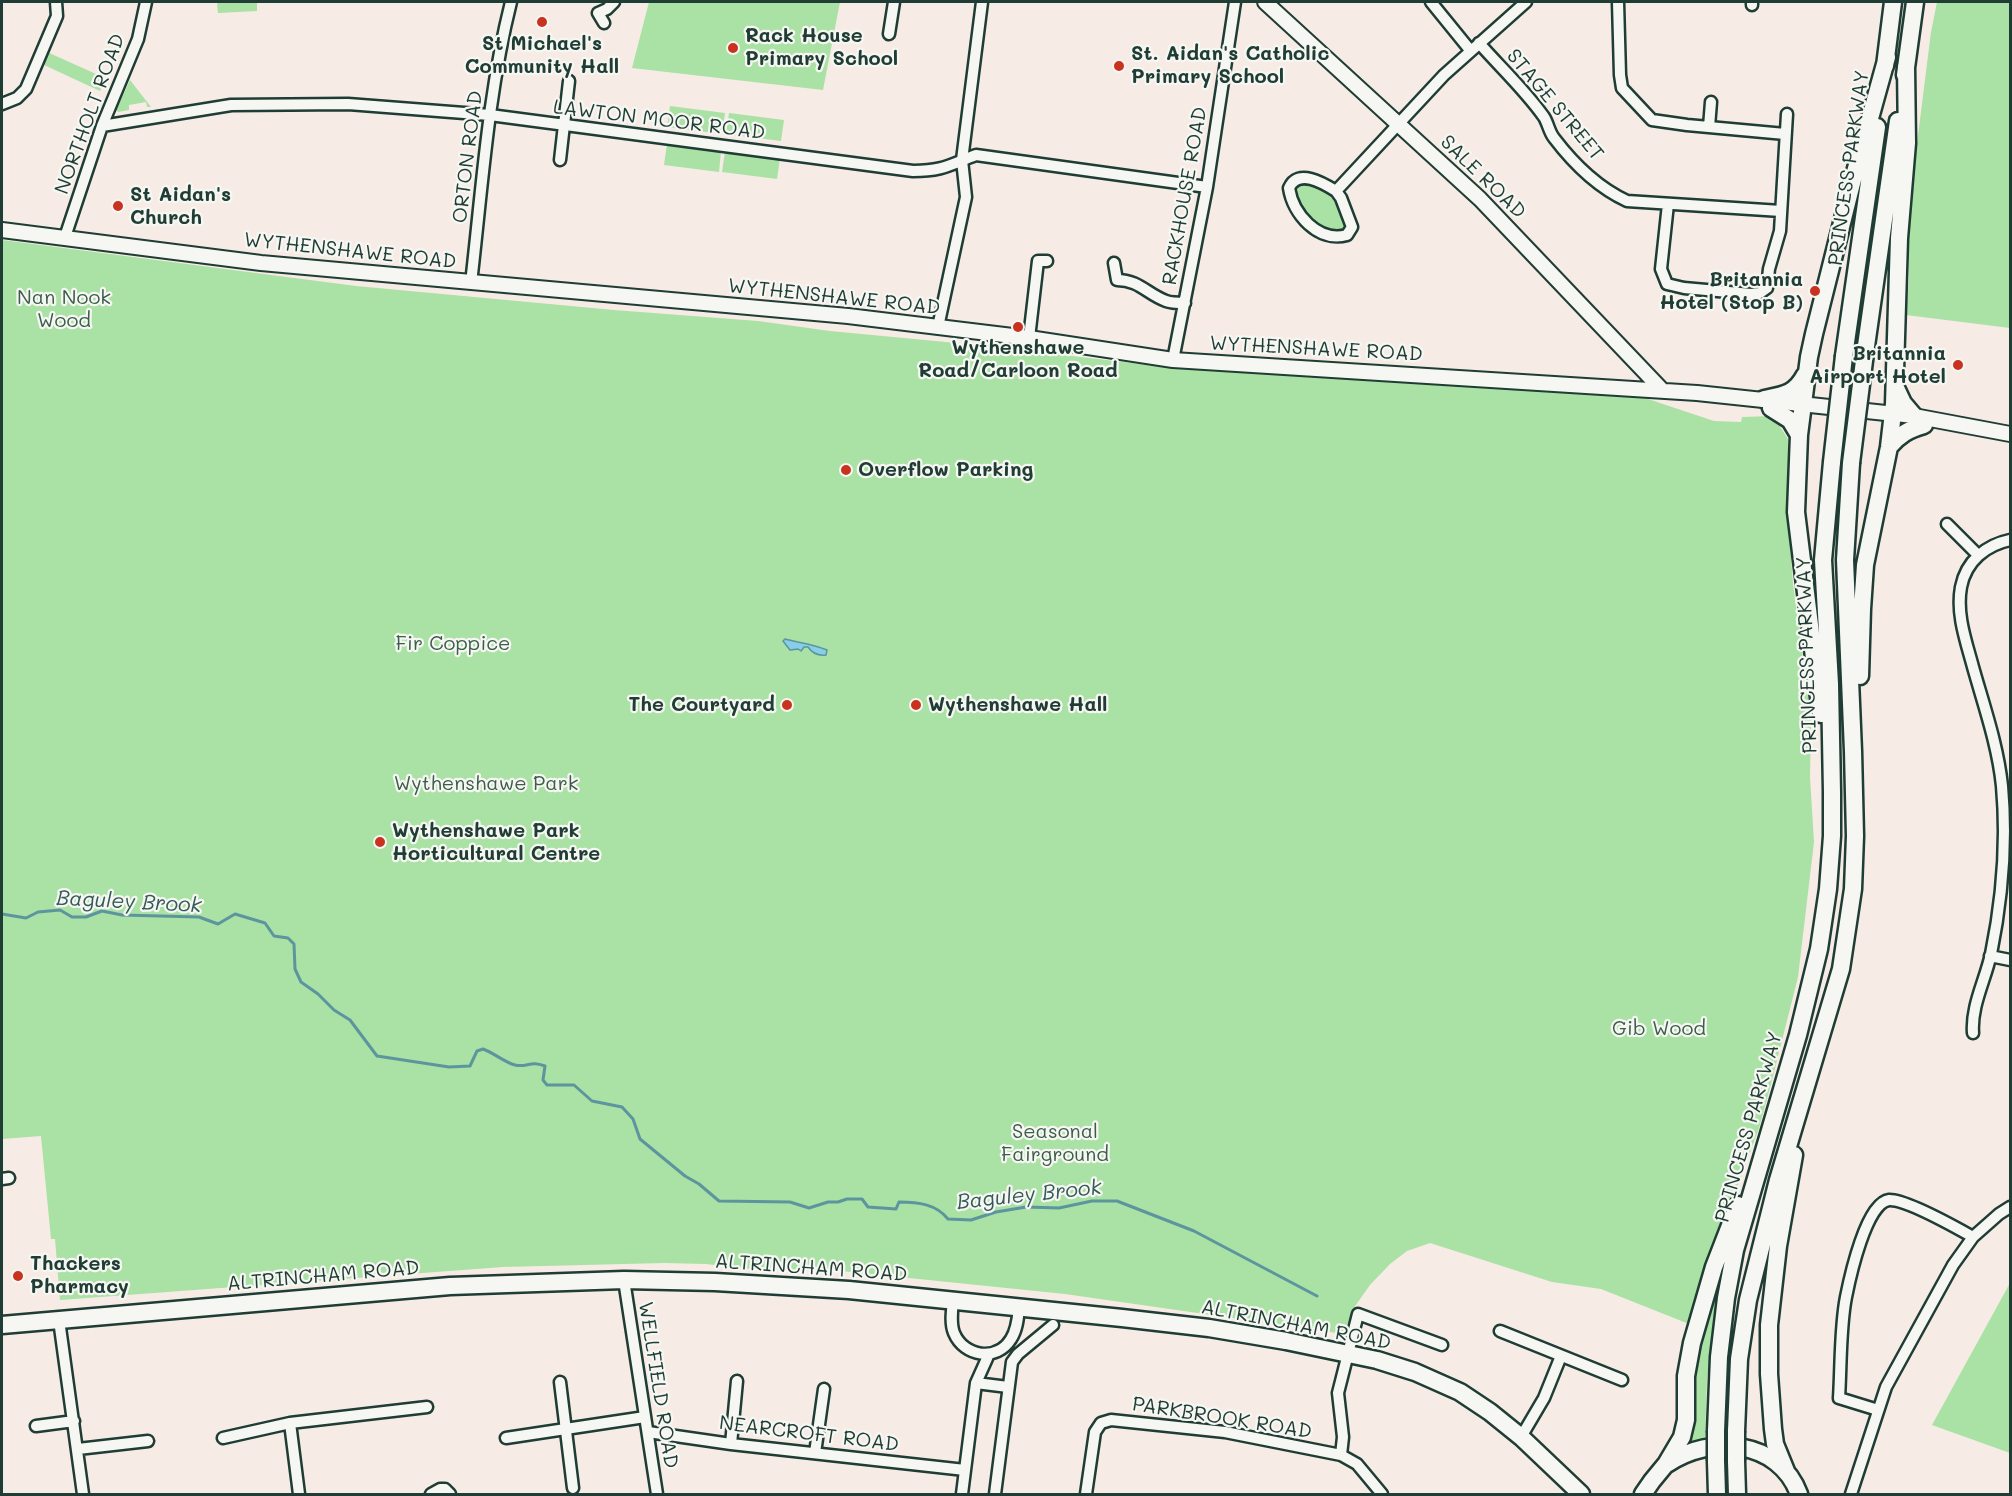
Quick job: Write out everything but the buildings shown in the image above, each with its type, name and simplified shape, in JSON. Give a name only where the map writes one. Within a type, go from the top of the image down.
[{"type":"highway","name":"PRINCESS PARKWAY","points":[[1717,1494],[1718,1376],[1726,1299],[1735,1250],[1781,1098],[1819,949],[1828,889],[1832,836],[1832,792],[1830,684],[1823,560],[1844,356],[1893,2]]},
{"type":"highway","points":[[1737,1494],[1736,1431],[1739,1359],[1754,1273],[1778,1180],[1841,969],[1853,889],[1855,836],[1845,560],[1851,463],[1864,353],[1916,2]]},
{"type":"highway","points":[[1832,792],[1796,512],[1798,435],[1814,334],[1849,194],[1887,57]]},
{"type":"highway","points":[[1852,751],[1860,672],[1865,565],[1889,447],[1895,385],[1899,238],[1907,143],[1906,66]]},
{"type":"highway","points":[[1798,435],[1790,420],[1767,404],[1796,389],[1807,373]]},
{"type":"highway","points":[[1889,447],[1919,420],[1903,403],[1895,385]]},
{"type":"highway","points":[[1642,1493],[1678,1446],[1684,1429],[1686,1376],[1692,1343],[1714,1267],[1781,1098]]},
{"type":"highway","points":[[1799,1494],[1775,1444],[1769,1374],[1769,1325],[1778,1246],[1801,1105]]},
{"type":"highway","name":"ALTRINCHAM ROAD","points":[[2,1325],[450,1286],[624,1280],[849,1290],[1209,1328],[1347,1353],[1432,1378],[1467,1397],[1521,1437],[1578,1491],[1593,1494]]},
{"type":"highway","points":[[1666,1464],[1682,1455],[1701,1449],[1735,1446],[1749,1448],[1767,1456],[1786,1471]]},
{"type":"main road","name":"SALE ROAD","points":[[1265,2],[1480,198],[1663,391]]},
{"type":"main road","name":"WYTHENSHAWE ROAD","points":[[2,230],[261,263],[848,316],[1029,338],[1173,360],[1663,391],[1960,425],[2010,434]]},
{"type":"street","points":[[2,104],[17,98],[26,89],[57,16],[56,2]]},
{"type":"street","name":"NORTHOLT ROAD","points":[[65,237],[102,126],[138,39],[146,2]]},
{"type":"street","name":"ORTON ROAD","points":[[471,283],[490,115],[503,34],[511,2]]},
{"type":"street","points":[[604,23],[598,13],[607,9],[614,2]]},
{"type":"street","points":[[889,34],[894,2]]},
{"type":"street","points":[[938,327],[966,197],[962,160],[982,2]]},
{"type":"street","name":"RACKHOUSE ROAD","points":[[1173,360],[1207,187],[1235,2]]},
{"type":"street","name":"STAGE STREET","points":[[1431,2],[1545,118],[1552,135],[1584,171],[1612,194],[1628,201],[1781,211]]},
{"type":"street","points":[[1336,191],[1444,75],[1526,2]]},
{"type":"street","points":[[1618,2],[1622,88],[1652,120],[1785,134]]},
{"type":"street","points":[[560,159],[569,81]]},
{"type":"street","points":[[1709,127],[1711,102]]},
{"type":"street","name":"LAWTON MOOR ROAD","points":[[102,126],[231,105],[348,104],[490,115],[565,127],[912,171],[932,171],[950,167],[976,155],[1207,187]]},
{"type":"street","points":[[1668,204],[1661,269],[1667,284],[1684,288],[1751,294],[1760,293],[1767,288],[1769,269],[1780,231],[1786,114]]},
{"type":"street","points":[[1303,177],[1321,182],[1336,191],[1352,226],[1347,235],[1342,236],[1330,236],[1298,214],[1291,200],[1289,188],[1295,180],[1303,177]]},
{"type":"street","points":[[1029,338],[1038,260]]},
{"type":"street","points":[[1114,263],[1117,280],[1125,280],[1141,286],[1167,302],[1185,303]]},
{"type":"street","points":[[1947,524],[1978,555]]},
{"type":"street","points":[[1973,1033],[1972,1018],[1990,956],[2003,857],[2002,787],[1995,743],[1963,630],[1959,601],[1964,577],[1978,555],[1999,542],[2010,540]]},
{"type":"street","points":[[1990,956],[2010,960]]},
{"type":"street","points":[[1878,1410],[1839,1398],[1846,1299],[1862,1238],[1874,1211],[1889,1200],[1901,1202],[1951,1224],[1973,1237]]},
{"type":"street","points":[[1851,1494],[1890,1380],[1953,1265],[1973,1237],[1999,1214],[2010,1208]]},
{"type":"street","name":"WELLFIELD ROAD","points":[[624,1280],[657,1494]]},
{"type":"street","points":[[953,1301],[952,1321],[955,1336],[963,1347],[972,1352],[989,1354],[1001,1349],[1010,1340],[1016,1327],[1020,1308]]},
{"type":"street","points":[[1382,1494],[1357,1464],[1341,1455],[1343,1437],[1338,1393],[1358,1314],[1442,1345]]},
{"type":"street","points":[[59,1320],[83,1494]]},
{"type":"street","points":[[994,1494],[1011,1368],[1015,1358],[1053,1325]]},
{"type":"street","points":[[1500,1331],[1622,1380]]},
{"type":"street","points":[[972,1352],[977,1381]]},
{"type":"street","points":[[962,1494],[977,1381],[989,1354]]},
{"type":"street","points":[[1521,1437],[1544,1398],[1561,1356]]},
{"type":"street","points":[[731,1444],[737,1381]]},
{"type":"street","points":[[977,1381],[1008,1387]]},
{"type":"street","points":[[560,1382],[573,1488]]},
{"type":"street","points":[[815,1453],[824,1389]]},
{"type":"street","points":[[223,1438],[290,1423],[427,1407]]},
{"type":"street","points":[[506,1438],[645,1417]]},
{"type":"street","name":"PARKBROOK ROAD","points":[[1086,1494],[1095,1432],[1098,1425],[1108,1420],[1225,1432],[1341,1455]]},
{"type":"street","points":[[36,1426],[74,1422]]},
{"type":"street","points":[[290,1423],[300,1494]]},
{"type":"street","name":"NEARCROFT ROAD","points":[[648,1432],[731,1444],[965,1470]]},
{"type":"street","points":[[78,1449],[148,1441]]},
{"type":"street","points":[[431,1494],[445,1489],[450,1494]]},
{"type":"green space","points":[[219,2],[257,2],[257,11],[218,13],[217,4]]},
{"type":"green space","name":"Rack House Primary School","points":[[649,2],[840,2],[823,90],[632,68]]},
{"type":"green space","points":[[1937,2],[2010,2],[2010,328],[1906,315],[1909,278],[1907,223],[1931,32]]},
{"type":"green space","points":[[47,52],[105,78],[100,91],[42,64]]},
{"type":"green space","points":[[130,80],[151,107],[147,107],[146,102],[129,105],[129,110],[118,112],[116,110]]},
{"type":"green space","points":[[670,106],[725,113],[722,134],[667,127]]},
{"type":"green space","points":[[729,113],[784,120],[781,141],[726,134]]},
{"type":"green space","points":[[667,144],[721,151],[719,172],[664,165]]},
{"type":"green space","points":[[725,151],[780,158],[777,179],[722,172]]},
{"type":"green space","points":[[1313,183],[1332,196],[1339,204],[1348,225],[1345,229],[1337,230],[1319,224],[1303,210],[1297,192],[1299,184]]},
{"type":"green space","name":"Wythenshawe Park","points":[[2,240],[356,286],[758,321],[830,331],[988,346],[1182,369],[1642,397],[1714,421],[1741,422],[1742,417],[1773,416],[1788,439],[1793,584],[1811,720],[1810,777],[1814,842],[1798,977],[1770,1088],[1759,1128],[1689,1324],[1601,1289],[1552,1282],[1430,1243],[1407,1251],[1390,1264],[1370,1285],[1353,1309],[1344,1334],[1065,1294],[821,1269],[801,1271],[757,1267],[746,1269],[706,1264],[503,1267],[60,1300],[55,1239],[51,1239],[41,1136],[2,1139]]},
{"type":"green space","points":[[1727,1253],[1715,1316],[1707,1379],[1705,1441],[1684,1447],[1693,1373],[1707,1315]]},
{"type":"green space","points":[[2010,1283],[2010,1453],[1932,1425]]},
{"type":"water","points":[[785,639],[827,650],[826,655],[816,654],[808,647],[804,647],[801,651],[790,650],[783,641]]},
{"type":"waterway","name":"Baguley Brook","points":[[2,914],[26,918],[38,912],[60,910],[72,917],[86,917],[102,911],[122,915],[199,917],[218,924],[235,914],[265,923],[274,936],[288,938],[294,944],[295,969],[301,982],[318,994],[334,1010],[350,1020],[377,1056],[449,1067],[470,1066],[477,1051],[483,1049],[515,1065],[545,1066],[543,1080],[547,1085],[574,1085],[592,1101],[622,1107],[633,1119],[640,1139],[719,1201],[790,1202],[809,1208],[828,1202],[862,1199],[868,1207],[896,1209],[899,1202],[913,1203],[932,1207],[948,1219],[971,1220],[996,1212],[1026,1207],[1059,1208],[1092,1201],[1117,1201],[1194,1231],[1317,1296]]},
{"type":"place","name":"St Michael's Community Hall","points":[[542,22]]},
{"type":"place","name":"Rack House Primary School","points":[[733,48]]},
{"type":"place","name":"St. Aidan's Catholic Primary School","points":[[1119,66]]},
{"type":"place","name":"St Aidan's Church","points":[[118,206]]},
{"type":"place","name":"Britannia Hotel (Stop B)","points":[[1815,291]]},
{"type":"place","name":"Wythenshawe Road/Carloon Road","points":[[1018,327]]},
{"type":"place","name":"Britannia Airport Hotel","points":[[1958,365]]},
{"type":"place","name":"Overflow Parking","points":[[846,470]]},
{"type":"place","name":"The Courtyard","points":[[787,705]]},
{"type":"place","name":"Wythenshawe Hall","points":[[916,705]]},
{"type":"place","name":"Wythenshawe Park Horticultural Centre","points":[[380,842]]},
{"type":"place","name":"Thackers Pharmacy","points":[[18,1276]]},
{"type":"park label","name":"Nan Nook Wood","points":[[64,310]]},
{"type":"park label","name":"Fir Coppice","points":[[453,644]]},
{"type":"park label","name":"Gib Wood","points":[[1659,1029]]},
{"type":"park label","name":"Seasonal Fairground","points":[[1055,1144]]}]
